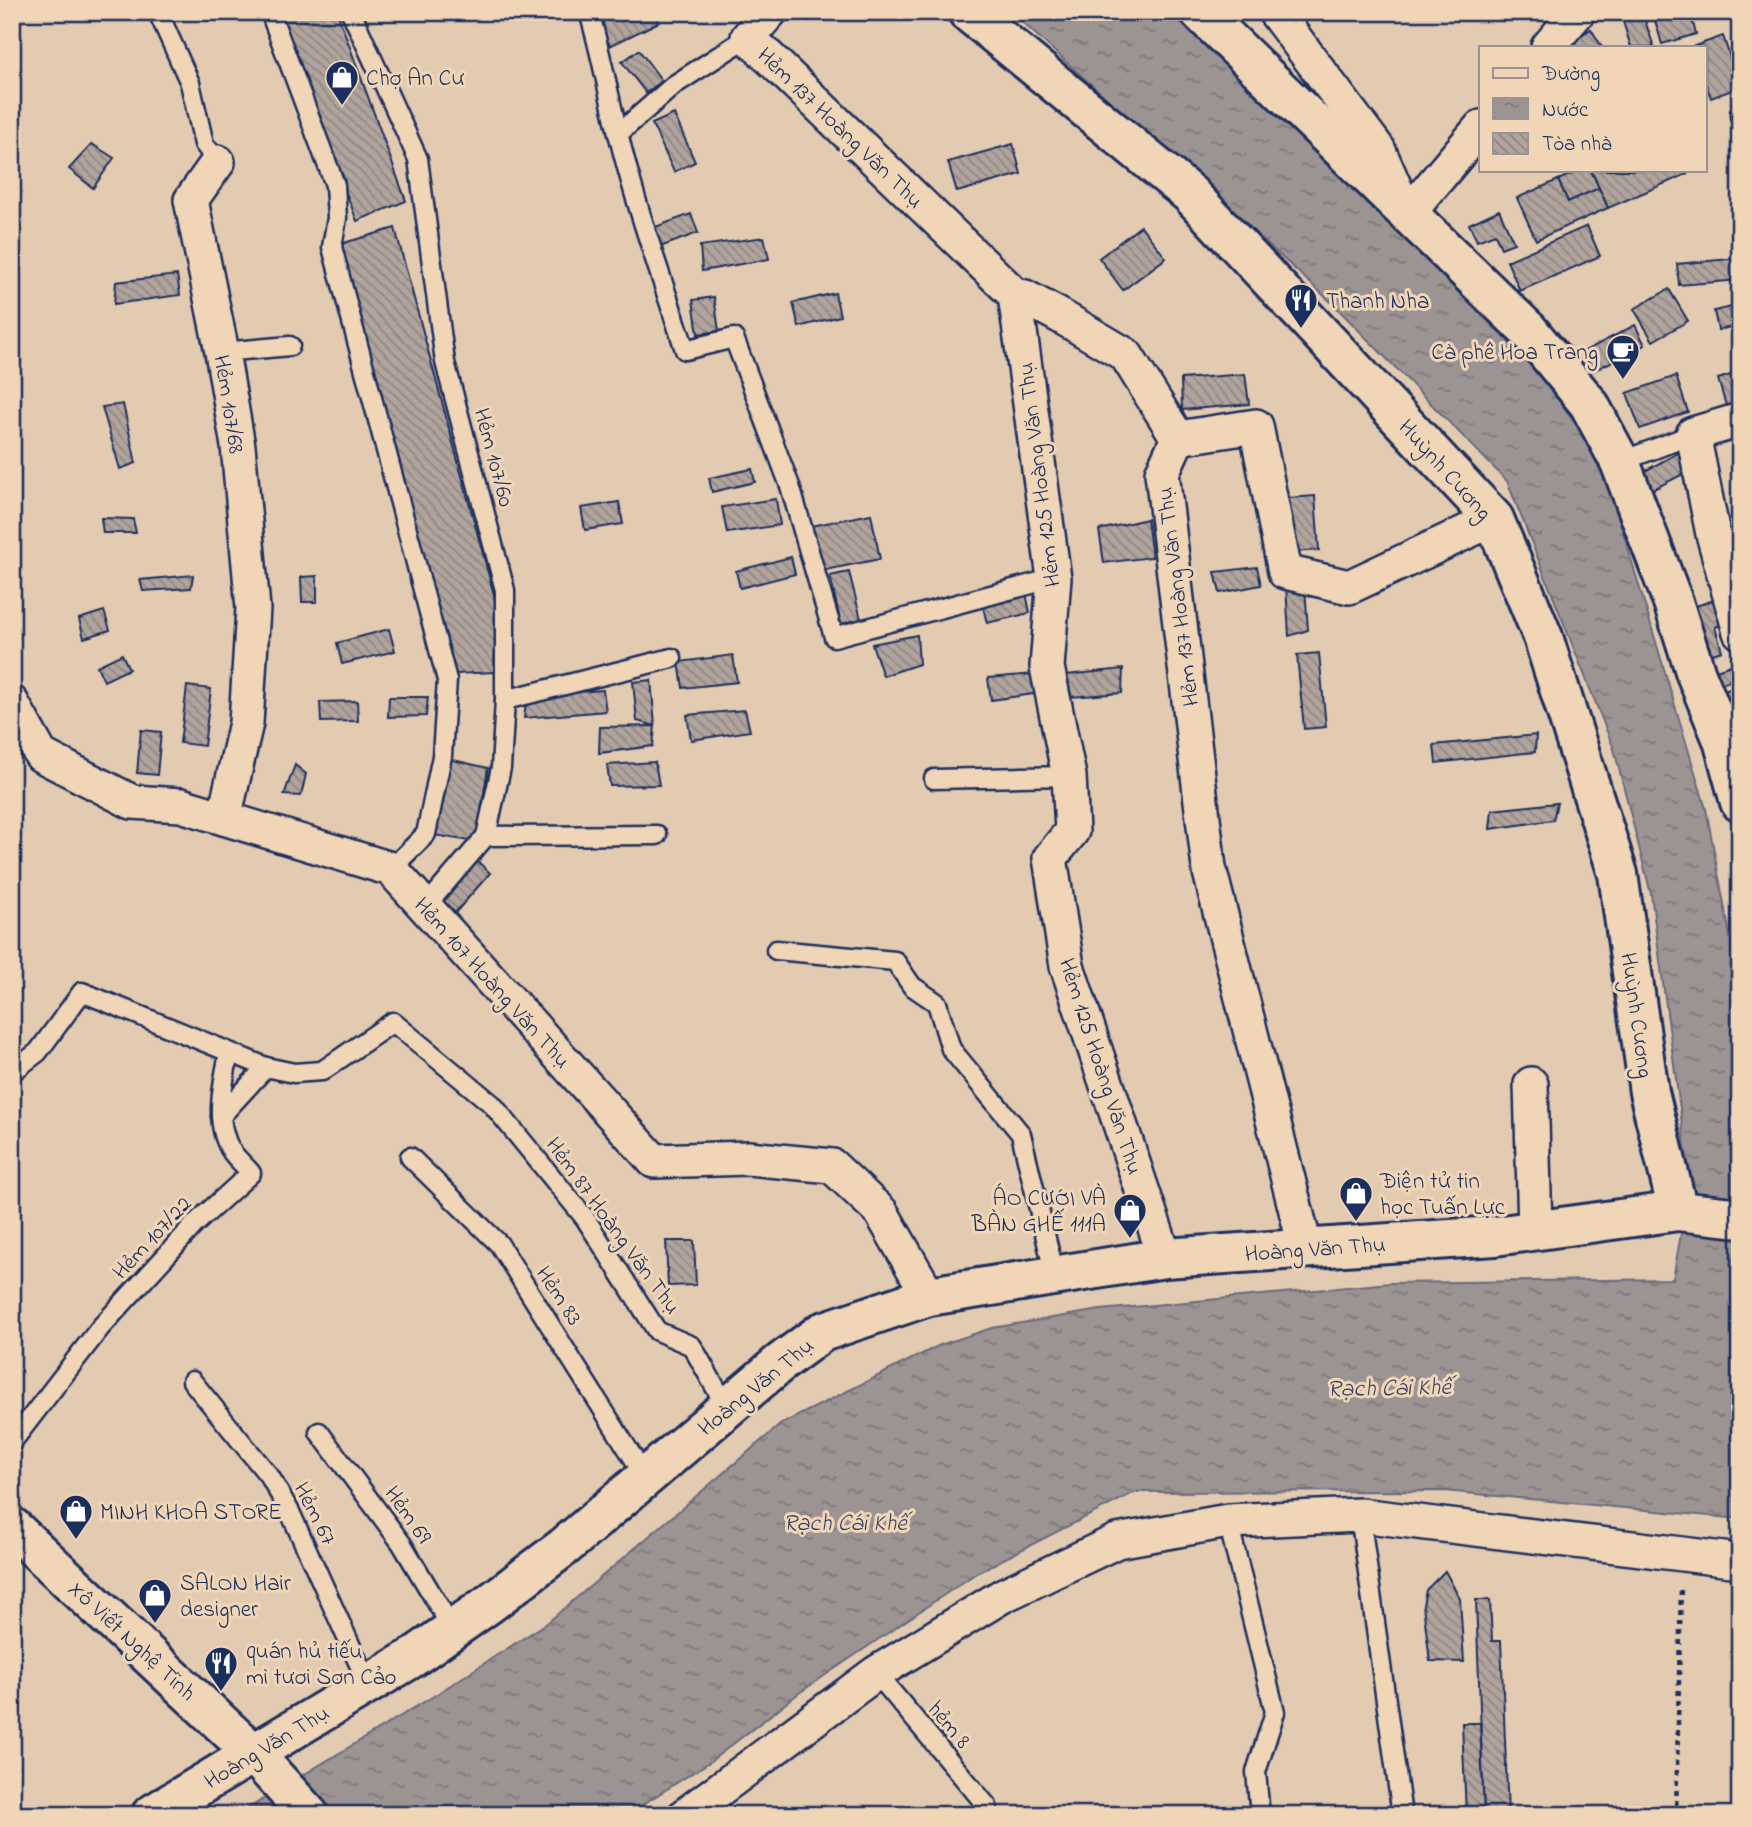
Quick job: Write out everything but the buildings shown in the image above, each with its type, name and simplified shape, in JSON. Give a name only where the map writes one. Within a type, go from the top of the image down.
[{"type":"street","name":"Hẻm 137 Hoàng Văn Thụ","points":[[770,12],[748,37],[1015,295],[1025,297],[1126,355],[1178,438],[1162,472],[1209,868],[1307,1250]]},
{"type":"street","name":"Huỳnh Cương","points":[[968,12],[1190,194],[1494,519],[1543,637],[1618,874],[1648,1092],[1678,1211]]},
{"type":"street","points":[[1200,12],[1529,331],[1589,404],[1620,462],[1673,602],[1696,674],[1723,740],[1740,802]]},
{"type":"street","points":[[1275,12],[1378,149],[1407,215]]},
{"type":"street","points":[[1549,46],[1578,12]]},
{"type":"street","points":[[1407,215],[1479,129]]},
{"type":"street","name":"Hẻm 107/68","points":[[218,162],[191,200],[222,352],[237,446],[253,608],[246,723],[224,818]]},
{"type":"street","name":"Hẻm 125 Hoàng Văn Thụ","points":[[1015,295],[1054,578],[1047,667],[1069,776],[1072,831],[1051,858],[1067,966],[1165,1258]]},
{"type":"street","points":[[1740,421],[1693,434],[1713,534],[1740,632]]},
{"type":"street","points":[[1178,438],[1256,426],[1285,572],[1349,587],[1494,519]]},
{"type":"street","name":"Hẻm 107 Hoàng Văn Thụ","points":[[12,703],[41,755],[132,802],[181,805],[391,869],[654,1161],[748,1158],[832,1166],[881,1212],[929,1296]]},
{"type":"street","points":[[1531,1084],[1535,1230]]},
{"type":"street","name":"Hoàng Văn Thụ","points":[[151,1815],[259,1759],[489,1604],[565,1546],[780,1363],[822,1332],[929,1296],[1165,1258],[1495,1236],[1678,1211],[1740,1217]]},
{"type":"street","points":[[685,1815],[876,1673],[1002,1596],[1116,1541],[1228,1521],[1360,1515],[1740,1561]]},
{"type":"street","name":"Xô Viết Nghệ Tĩnh","points":[[12,1527],[259,1759],[309,1815]]},
{"type":"lane","name":"Hẻm 107/68","points":[[158,12],[190,83],[204,144],[218,162]]},
{"type":"lane","points":[[270,12],[335,185],[337,218],[332,247],[447,680],[442,757],[426,834],[391,869]]},
{"type":"lane","name":"Hẻm 107/60","points":[[351,12],[418,159],[445,362],[505,590],[505,700],[500,768],[486,836],[426,906]]},
{"type":"lane","points":[[589,12],[640,213],[685,351],[734,338],[790,485],[834,637],[1054,578]]},
{"type":"lane","points":[[618,134],[674,85],[748,37]]},
{"type":"lane","points":[[222,352],[290,346]]},
{"type":"lane","points":[[1620,462],[1693,434]]},
{"type":"lane","points":[[505,700],[672,658]]},
{"type":"lane","points":[[934,779],[1069,776]]},
{"type":"lane","points":[[486,836],[657,835]]},
{"type":"lane","points":[[776,950],[895,961],[912,986],[936,1003],[951,1049],[1021,1134],[1055,1276]]},
{"type":"lane","name":"Hẻm 87 Hoàng Văn Thụ","points":[[12,1072],[38,1052],[82,992],[266,1068],[294,1073],[322,1071],[393,1022],[492,1104],[584,1219],[657,1331],[692,1346],[727,1408]]},
{"type":"lane","name":"Hẻm 107/22","points":[[12,1442],[100,1328],[196,1223],[251,1173],[232,1151],[221,1124],[222,1088],[229,1053]]},
{"type":"lane","points":[[221,1116],[266,1068]]},
{"type":"lane","name":"Hẻm 83","points":[[410,1157],[499,1244],[646,1478]]},
{"type":"lane","name":"Hẻm 67","points":[[192,1381],[270,1477],[290,1511],[369,1684]]},
{"type":"lane","name":"Hẻm 69","points":[[319,1432],[401,1544],[452,1628]]},
{"type":"lane","points":[[1360,1515],[1402,1815]]},
{"type":"lane","points":[[1228,1521],[1275,1712],[1256,1772],[1260,1815]]},
{"type":"lane","name":"hẻm 8","points":[[876,1673],[988,1811]]},
{"type":"path","points":[[1676,1815],[1681,1553]]},
{"type":"water","name":"Rạch Cái Khế","points":[[1011,12],[1172,12],[1540,373],[1602,462],[1706,809],[1740,988],[1740,1519],[1444,1491],[1135,1492],[978,1572],[799,1693],[711,1761],[626,1815],[237,1815],[432,1697],[547,1623],[781,1424],[940,1345],[992,1328],[1100,1310],[1390,1283],[1673,1279],[1690,1183],[1651,894],[1614,749],[1507,481],[1330,301]]},
{"type":"place","name":"Chợ An Cư","points":[[342,107]]},
{"type":"place","name":"Thanh Nha","points":[[1301,330]]},
{"type":"place","name":"Cà phê Hoa Trang","points":[[1623,381]]},
{"type":"place","name":"Điện tử tin học Tuấn Lực","points":[[1356,1223]]},
{"type":"place","name":"ÁO CƯỚI VÀ BÀN GHẾ 111A","points":[[1130,1240]]},
{"type":"place","name":"MINH KHOA STORE","points":[[76,1541]]},
{"type":"place","name":"SALON Hair designer","points":[[155,1625]]},
{"type":"place","name":"quán hủ tiếu mì tươi Sơn Cảo","points":[[221,1693]]}]
